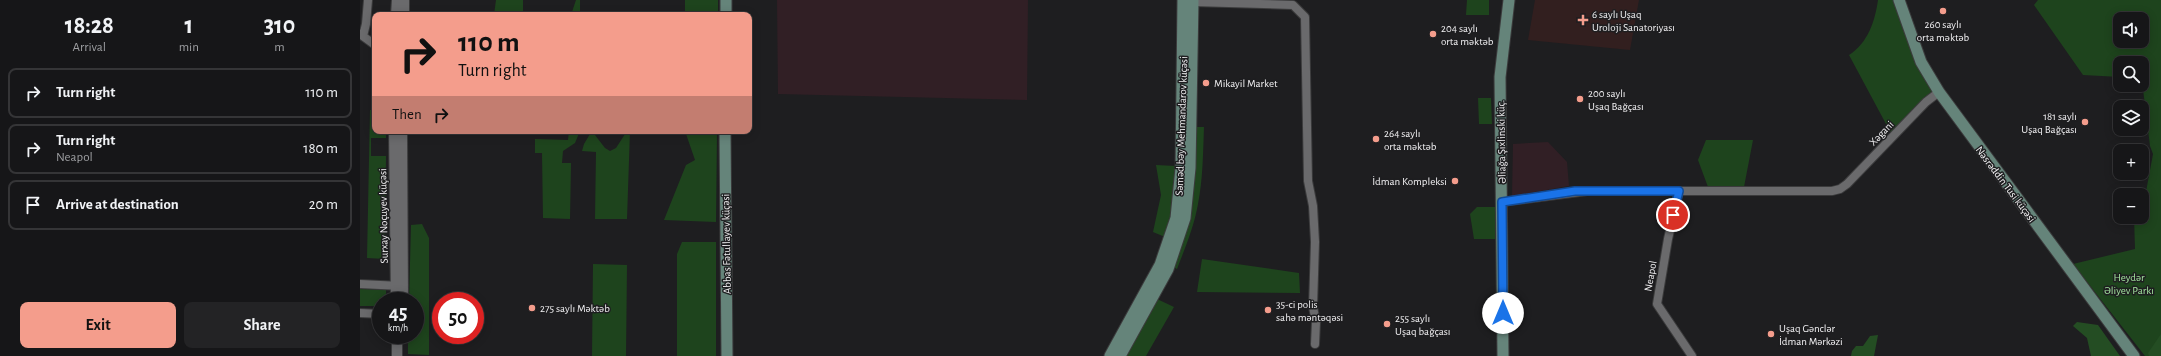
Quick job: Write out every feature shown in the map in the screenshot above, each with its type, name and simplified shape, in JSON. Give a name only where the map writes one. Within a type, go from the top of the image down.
[{"type":"main road","points":[[726,0],[726,12]]},
{"type":"main road","name":"Əliağa Şıxlinski küç.","points":[[1503,356],[1500,77],[1509,0]]},
{"type":"main road","name":"Nəsrəddin Tusi küçəsi","points":[[1899,0],[1920,62],[1939,92],[2134,356]]},
{"type":"main road","name":"Səməd bəy Mehmandarov küçəsi","points":[[1110,356],[1160,265],[1176,218],[1181,168],[1190,1]]},
{"type":"main road","name":"Səməd bəy Mehmandarov küçəsi","points":[[1120,356],[1168,269],[1185,218],[1190,168],[1190,1]]},
{"type":"main road","name":"Abbas Fətullayev küçəsi","points":[[725,134],[727,356]]},
{"type":"street","points":[[368,0],[366,24],[361,35],[372,43]]},
{"type":"street","points":[[396,12],[397,0]]},
{"type":"street","points":[[404,0],[404,12]]},
{"type":"street","points":[[1190,1],[1293,5],[1305,17],[1308,180],[1313,206],[1315,242],[1313,307],[1316,322],[1315,344]]},
{"type":"street","name":"Xəgani","points":[[1679,191],[1820,192],[1840,189],[1926,102],[1939,92]]},
{"type":"street","name":"Surxay Noçuyev küçəsi","points":[[394,134],[400,286],[402,292]]},
{"type":"street","name":"Surxay Noçuyev küçəsi","points":[[398,292],[400,286],[402,134]]},
{"type":"street","points":[[1502,202],[1581,191],[1679,191]]},
{"type":"street","name":"Neapol","points":[[1679,191],[1668,239],[1657,304],[1692,356]]},
{"type":"street","points":[[360,284],[400,286]]},
{"type":"street","points":[[360,313],[372,314]]},
{"type":"street","points":[[397,344],[397,356]]},
{"type":"street","points":[[403,344],[403,356]]},
{"type":"shaded area","points":[[777,0],[1028,0],[1027,100],[778,94]]},
{"type":"shaded area","name":"6 saylı Uşaq Uroloji Sanatoriyası","points":[[1535,0],[1639,0],[1630,50],[1528,40]]},
{"type":"shaded area","points":[[1548,142],[1567,162],[1569,186],[1512,196],[1513,144]]},
{"type":"green space","points":[[496,0],[523,0],[523,12],[494,12]]},
{"type":"green space","points":[[576,0],[580,0],[580,12],[572,12]]},
{"type":"green space","points":[[685,0],[718,0],[718,12],[685,12]]},
{"type":"green space","points":[[1467,0],[1489,0],[1489,15],[1466,15]]},
{"type":"green space","points":[[1878,0],[1899,0],[1939,92],[1893,137],[1849,55],[1856,50],[1870,31]]},
{"type":"green space","name":"Heydər Əliyev Parkı","points":[[2038,0],[2161,0],[2161,356],[2145,356],[2073,264],[2135,249],[2134,224],[2149,224],[2149,188],[2147,188],[2153,154],[2149,136],[2149,100],[2144,100],[2143,92],[2149,92],[2149,56],[2113,56],[2113,77],[2083,75],[2034,5]]},
{"type":"green space","points":[[1478,98],[1491,98],[1492,124],[1479,124]]},
{"type":"green space","points":[[370,110],[372,110],[372,134],[386,134],[386,138],[371,138],[371,156],[386,156],[385,259],[367,258]]},
{"type":"green space","points":[[1195,127],[1204,127],[1201,185],[1194,221],[1177,269],[1173,267],[1186,232],[1193,200]]},
{"type":"green space","points":[[569,134],[579,134],[575,143],[563,151],[562,163],[571,163],[570,219],[543,218],[542,153],[535,153],[535,139],[568,140]]},
{"type":"green space","points":[[590,134],[595,135],[605,148],[610,151],[616,148],[625,134],[630,134],[627,219],[595,219],[596,152],[582,151],[584,144]]},
{"type":"green space","points":[[686,134],[717,134],[716,222],[664,220],[686,165],[695,160]]},
{"type":"green space","points":[[1706,140],[1753,140],[1744,187],[1708,187],[1698,160]]},
{"type":"green space","points":[[1156,165],[1176,166],[1172,210],[1165,237],[1153,232],[1161,195]]},
{"type":"green space","points":[[1477,207],[1495,207],[1495,239],[1474,239],[1470,214]]},
{"type":"green space","points":[[422,224],[429,238],[429,355],[408,354],[408,344],[424,344],[424,292],[409,292],[411,225]]},
{"type":"green space","points":[[682,242],[716,242],[716,356],[677,356],[677,254]]},
{"type":"green space","points":[[1202,259],[1299,273],[1300,293],[1197,292]]},
{"type":"green space","points":[[593,264],[627,265],[626,356],[592,356]]},
{"type":"green space","points":[[360,289],[386,290],[386,292],[372,292],[372,306],[360,306]]},
{"type":"green space","points":[[1157,299],[1174,307],[1146,356],[1126,356]]},
{"type":"green space","points":[[2077,322],[2098,325],[2120,356],[2091,356],[2087,338],[2073,326]]},
{"type":"green space","points":[[2161,334],[2161,356],[2149,356],[2148,353]]},
{"type":"green space","points":[[1878,335],[1874,356],[1851,356],[1852,351],[1856,346],[1863,346],[1870,336]]},
{"type":"place","name":"260 saylı orta məktəb","points":[[1943,11]]},
{"type":"place","name":"6 saylı Uşaq Uroloji Sanatoriyası","points":[[1583,20]]},
{"type":"place","name":"204 saylı orta məktəb","points":[[1433,34]]},
{"type":"place","name":"Mikayil Market","points":[[1206,83]]},
{"type":"place","name":"200 saylı Uşaq Bağçası","points":[[1580,99]]},
{"type":"place","name":"181 saylı Uşaq Bağçası","points":[[2085,122]]},
{"type":"place","name":"264 saylı orta məktəb","points":[[1376,139]]},
{"type":"place","name":"İdman Kompleksi","points":[[1455,181]]},
{"type":"place","name":"275 saylı Məktəb","points":[[532,308]]},
{"type":"place","name":"35-ci polis sahə məntəqəsi","points":[[1268,310]]},
{"type":"place","name":"255 saylı Uşaq bağçası","points":[[1387,324]]},
{"type":"place","name":"Uşaq Gənclər İdman Mərkəzi","points":[[1771,334]]},
{"type":"route","points":[[1503,313],[1502,202],[1575,191],[1679,191],[1673,215]]}]
